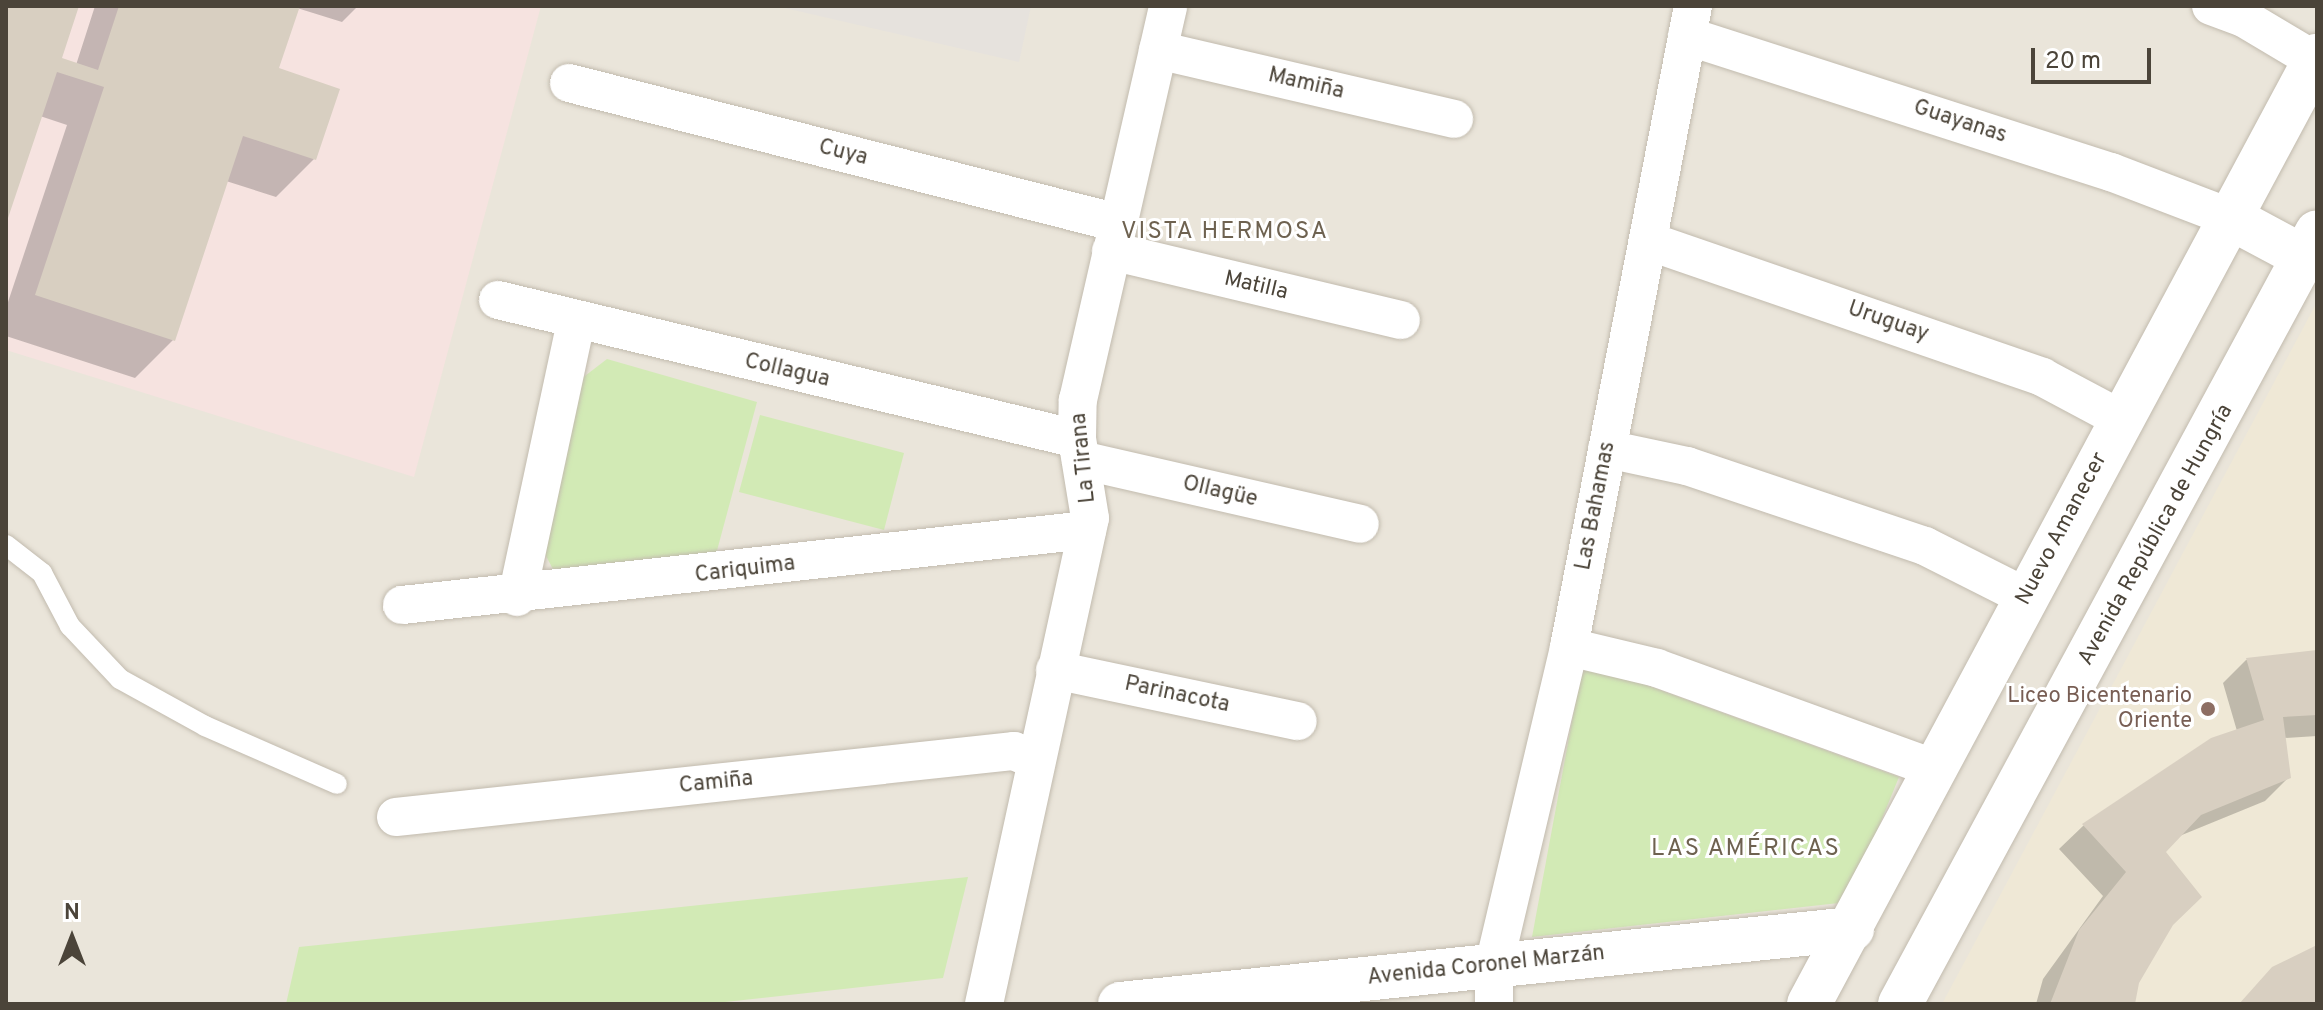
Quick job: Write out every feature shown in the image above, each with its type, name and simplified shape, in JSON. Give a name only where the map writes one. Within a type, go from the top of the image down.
[{"type":"street","name":"La Tirana","points":[[984,1004],[1034,760],[1087,530],[1089,500],[1079,450],[1078,400],[1168,6]]},
{"type":"street","points":[[2211,6],[2242,17],[2316,58]]},
{"type":"street","name":"Guayanas","points":[[1690,21],[2229,217]]},
{"type":"street","name":"Las Bahamas","points":[[1494,984],[1569,647],[1690,21]]},
{"type":"street","name":"Mamiña","points":[[1158,50],[1454,119]]},
{"type":"street","name":"Nuevo Amanecer","points":[[1809,1004],[1852,929],[1934,768],[2316,58]]},
{"type":"street","name":"Cuya","points":[[569,83],[1114,237]]},
{"type":"street","points":[[2229,217],[2311,245]]},
{"type":"street","name":"Matilla","points":[[1114,237],[1401,320]]},
{"type":"street","name":"Uruguay","points":[[1648,241],[2042,377],[2121,419]]},
{"type":"street","name":"Avenida República de Hungría","points":[[1900,1004],[2311,245]]},
{"type":"street","name":"Collagua","points":[[498,300],[1079,450]]},
{"type":"street","points":[[517,597],[576,321]]},
{"type":"street","points":[[1607,449],[1687,466],[1925,546],[2026,597]]},
{"type":"street","name":"Ollagüe","points":[[1079,450],[1360,524]]},
{"type":"street","name":"Cariquima","points":[[402,605],[517,597],[1087,530]]},
{"type":"street","points":[[1569,647],[1657,668],[1934,768]]},
{"type":"street","name":"Parinacota","points":[[1055,670],[1298,721]]},
{"type":"street","name":"Camiña","points":[[396,817],[1014,751],[1034,760]]},
{"type":"street","name":"Avenida Coronel Marzán","points":[[1120,1004],[1494,984],[1852,929]]},
{"type":"lane","points":[[6,545],[42,573],[70,626],[120,679],[205,726],[337,784]]},
{"type":"shaded area","points":[[6,6],[2317,6],[2317,1004],[6,1004]]},
{"type":"shaded area","points":[[6,6],[541,6],[414,477],[6,350]]},
{"type":"shaded area","points":[[776,6],[1031,6],[1019,62]]},
{"type":"shaded area","name":"Liceo Bicentenario Oriente","points":[[2317,302],[2317,1004],[1942,1004],[2270,390]]},
{"type":"green space","points":[[607,359],[757,402],[715,558],[555,573],[545,554],[581,379]]},
{"type":"green space","points":[[760,415],[904,453],[884,530],[739,492]]},
{"type":"green space","points":[[1583,662],[1899,777],[1848,902],[1532,937]]},
{"type":"green space","points":[[968,877],[943,978],[707,1004],[286,1004],[299,947]]},
{"type":"building","points":[[6,6],[79,6],[62,58],[98,70],[119,6],[300,6],[279,68],[340,89],[316,160],[243,136],[175,341],[35,295],[104,87],[57,72],[6,224]]},
{"type":"building","points":[[2317,650],[2317,715],[2283,717],[2291,778],[2201,815],[2166,852],[2202,897],[2173,925],[2139,983],[2135,1004],[2050,1004],[2079,930],[2126,872],[2082,824],[2211,738],[2264,720],[2246,658]]},
{"type":"building","points":[[2317,945],[2317,1004],[2239,1004],[2272,967]]},
{"type":"place","name":"Liceo Bicentenario Oriente","points":[[2208,709]]},
{"type":"district","name":"VISTA HERMOSA","points":[[1225,233]]},
{"type":"district","name":"LAS AMÉRICAS","points":[[1746,850]]}]
